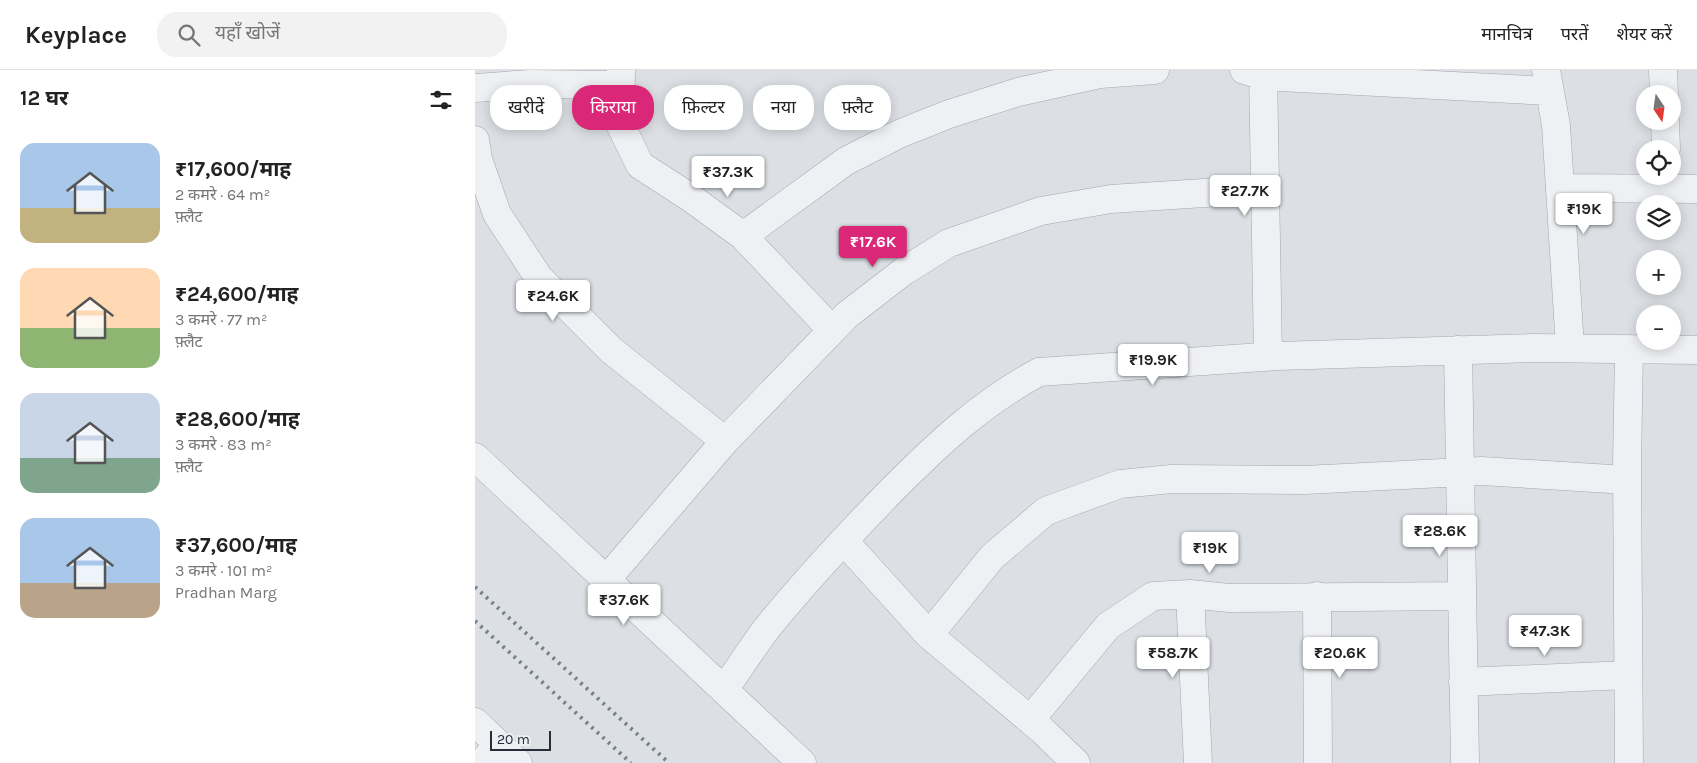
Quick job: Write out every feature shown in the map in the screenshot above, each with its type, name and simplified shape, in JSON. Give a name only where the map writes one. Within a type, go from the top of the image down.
[{"type":"street","points":[[743,236],[846,161],[907,131],[949,114],[1018,92],[1100,74],[1155,70]]},
{"type":"street","points":[[1663,70],[1664,85]]},
{"type":"street","points":[[1268,356],[1266,189],[1257,72],[1547,81],[1556,125],[1570,348]]},
{"type":"street","points":[[475,88],[621,78],[620,124],[640,165],[691,198],[743,236],[832,330]]},
{"type":"street","points":[[475,140],[478,159],[497,214],[539,278],[611,350],[725,441]]},
{"type":"street","points":[[1560,188],[1636,184]]},
{"type":"street","points":[[1680,185],[1697,189]]},
{"type":"street","points":[[606,580],[725,441],[847,315],[904,271],[949,243],[1041,211],[1111,199],[1266,189]]},
{"type":"street","points":[[724,690],[767,629],[844,541],[945,437],[980,409],[1012,387],[1039,372],[1268,356],[1570,348],[1697,350]]},
{"type":"street","points":[[1629,349],[1627,480],[1629,763]]},
{"type":"street","points":[[1458,350],[1465,763]]},
{"type":"street","points":[[475,458],[802,763]]},
{"type":"street","points":[[929,635],[992,558],[1046,511],[1120,484],[1173,479],[1305,480],[1482,471],[1627,480]]},
{"type":"street","points":[[844,541],[929,635],[1030,720],[1076,763]]},
{"type":"street","points":[[1030,720],[1108,626],[1153,596],[1190,594],[1229,598],[1462,596]]},
{"type":"street","points":[[1190,594],[1197,763]]},
{"type":"street","points":[[1317,596],[1318,763]]},
{"type":"street","points":[[1463,682],[1628,675]]},
{"type":"street","points":[[475,722],[490,754],[518,763]]},
{"type":"railway","points":[[475,587],[669,763]]},
{"type":"railway","points":[[475,621],[631,763]]}]
